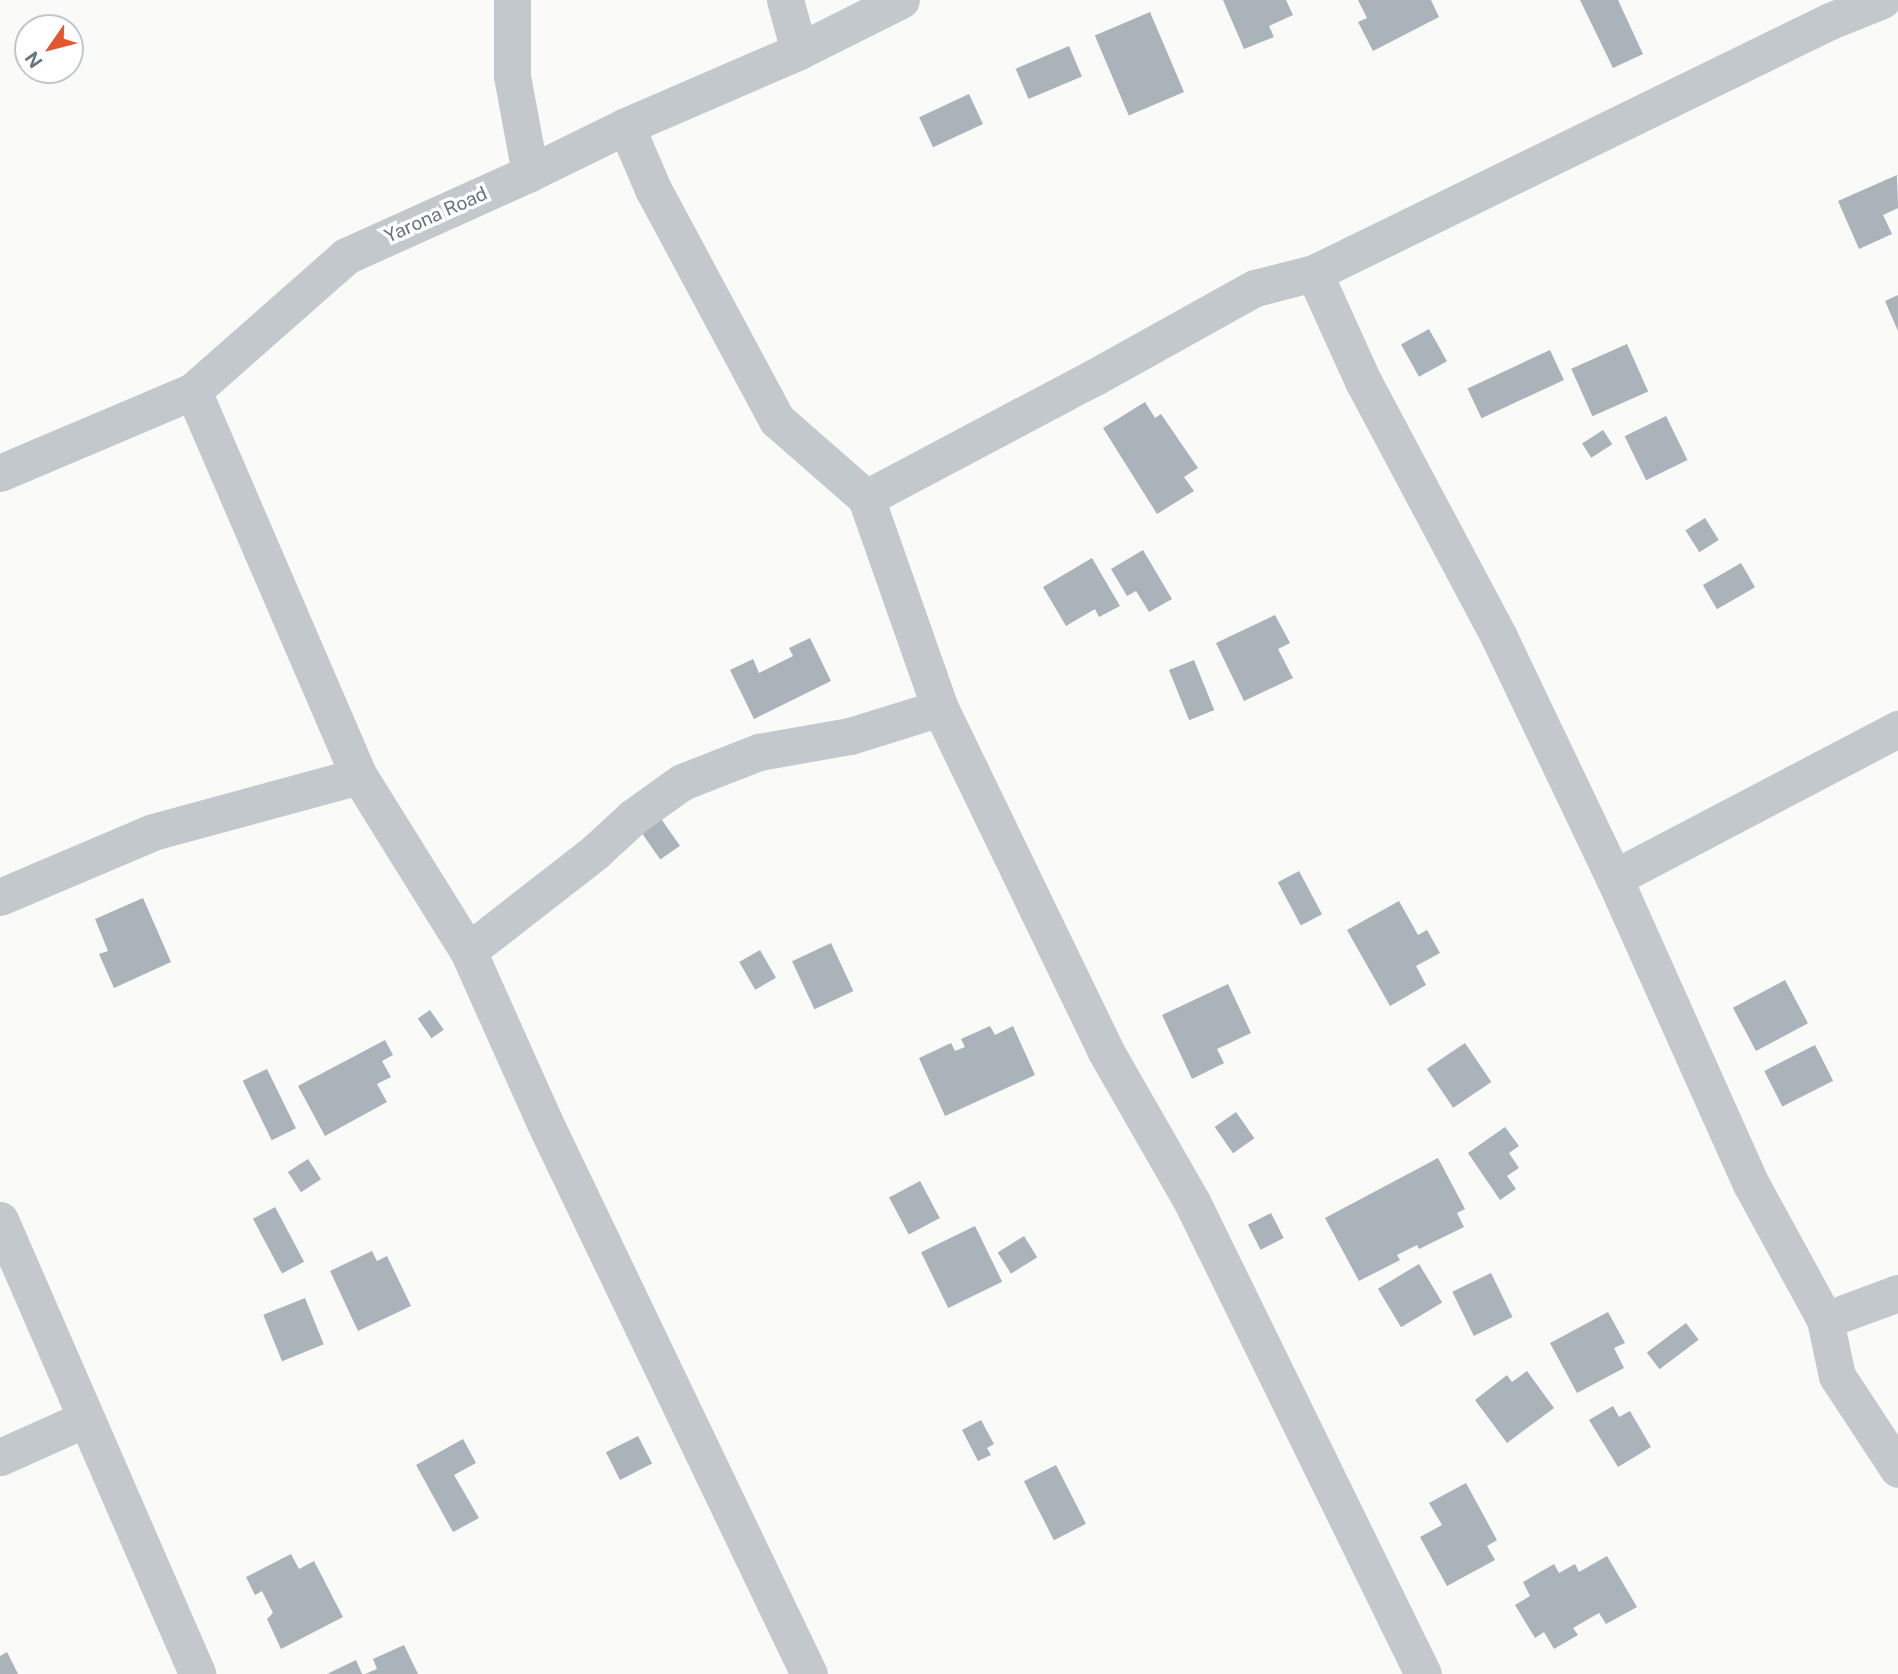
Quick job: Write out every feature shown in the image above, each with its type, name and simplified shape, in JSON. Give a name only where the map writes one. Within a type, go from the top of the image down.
[{"type":"street","points":[[512,0],[512,76],[530,173]]},
{"type":"street","points":[[785,0],[799,51]]},
{"type":"street","name":"Yarona Road","points":[[0,473],[193,391],[346,256],[530,173],[625,125],[799,51],[901,0]]},
{"type":"street","points":[[866,498],[1255,288],[1314,273],[1830,21],[1882,0]]},
{"type":"street","points":[[625,125],[653,189],[777,420],[866,498],[940,708],[1105,1050],[1192,1202],[1423,1674]]},
{"type":"street","points":[[1314,273],[1363,381],[1499,637],[1614,878],[1751,1184],[1825,1320],[1837,1376],[1898,1469]]},
{"type":"street","points":[[193,391],[359,776],[468,951],[544,1121],[808,1674]]},
{"type":"street","points":[[468,951],[595,852],[633,817],[682,782],[759,752],[850,736],[940,708]]},
{"type":"street","points":[[1614,878],[1898,729]]},
{"type":"street","points":[[0,897],[153,832],[359,776]]},
{"type":"street","points":[[0,1220],[197,1674]]},
{"type":"street","points":[[1825,1320],[1898,1293]]},
{"type":"street","points":[[0,1457],[85,1419]]},
{"type":"building","points":[[1223,0],[1286,0],[1293,15],[1269,26],[1274,37],[1244,49]]},
{"type":"building","points":[[1358,0],[1431,0],[1439,17],[1373,51],[1358,22],[1367,18]]},
{"type":"building","points":[[1580,0],[1618,0],[1643,54],[1613,68]]},
{"type":"building","points":[[1150,12],[1184,92],[1129,116],[1095,35]]},
{"type":"building","points":[[1069,46],[1082,76],[1029,99],[1016,69]]},
{"type":"building","points":[[969,94],[983,124],[933,147],[919,117]]},
{"type":"building","points":[[1897,175],[1898,208],[1883,215],[1892,234],[1859,249],[1838,201]]},
{"type":"building","points":[[1898,295],[1898,331],[1885,301]]},
{"type":"building","points":[[1429,329],[1447,361],[1419,377],[1401,345]]},
{"type":"building","points":[[1627,344],[1648,392],[1592,416],[1571,369]]},
{"type":"building","points":[[1550,350],[1564,380],[1481,418],[1468,388]]},
{"type":"building","points":[[1145,402],[1155,418],[1161,414],[1198,468],[1184,477],[1194,491],[1157,514],[1103,428]]},
{"type":"building","points":[[1666,416],[1687,460],[1646,480],[1625,436]]},
{"type":"building","points":[[1603,430],[1612,444],[1591,458],[1582,444]]},
{"type":"building","points":[[1705,518],[1719,540],[1699,552],[1685,530]]},
{"type":"building","points":[[1143,550],[1172,599],[1149,612],[1136,591],[1127,596],[1111,569]]},
{"type":"building","points":[[1092,558],[1120,606],[1099,617],[1095,609],[1066,626],[1043,587]]},
{"type":"building","points":[[1741,563],[1755,587],[1717,609],[1703,585]]},
{"type":"building","points":[[1275,615],[1290,643],[1278,649],[1293,678],[1244,701],[1216,643]]},
{"type":"building","points":[[810,638],[831,681],[754,719],[730,670],[753,659],[759,673],[793,656],[789,648]]},
{"type":"building","points":[[1194,660],[1214,710],[1189,720],[1169,670]]},
{"type":"building","points":[[657,813],[680,846],[660,860],[637,827]]},
{"type":"building","points":[[1299,871],[1322,914],[1301,926],[1278,882]]},
{"type":"building","points":[[143,898],[171,962],[114,988],[99,954],[108,951],[95,919]]},
{"type":"building","points":[[1399,901],[1418,935],[1427,930],[1440,953],[1416,966],[1426,985],[1390,1006],[1347,930]]},
{"type":"building","points":[[831,943],[853,991],[814,1009],[792,961]]},
{"type":"building","points":[[760,950],[776,978],[755,990],[739,962]]},
{"type":"building","points":[[1785,980],[1808,1023],[1756,1051],[1733,1008]]},
{"type":"building","points":[[1228,984],[1251,1033],[1217,1049],[1224,1063],[1192,1079],[1162,1015]]},
{"type":"building","points":[[430,1010],[444,1030],[431,1038],[418,1019]]},
{"type":"building","points":[[990,1026],[995,1035],[1013,1026],[1035,1075],[945,1116],[919,1058],[951,1043],[955,1051],[965,1047],[961,1039]]},
{"type":"building","points":[[385,1040],[393,1055],[382,1061],[391,1077],[377,1084],[387,1102],[325,1136],[298,1086]]},
{"type":"building","points":[[1465,1043],[1491,1082],[1453,1108],[1427,1069]]},
{"type":"building","points":[[1815,1045],[1833,1081],[1782,1107],[1764,1071]]},
{"type":"building","points":[[267,1069],[296,1128],[272,1140],[243,1081]]},
{"type":"building","points":[[1236,1112],[1254,1138],[1233,1153],[1215,1127]]},
{"type":"building","points":[[1505,1127],[1519,1146],[1509,1153],[1519,1168],[1507,1176],[1516,1189],[1500,1200],[1468,1153]]},
{"type":"building","points":[[1438,1158],[1465,1209],[1457,1213],[1464,1227],[1419,1249],[1417,1245],[1397,1255],[1400,1260],[1359,1281],[1325,1218]]},
{"type":"building","points":[[308,1159],[321,1179],[301,1192],[288,1172]]},
{"type":"building","points":[[920,1181],[940,1218],[909,1235],[889,1197]]},
{"type":"building","points":[[275,1207],[304,1262],[282,1273],[253,1219]]},
{"type":"building","points":[[1271,1213],[1284,1238],[1261,1250],[1248,1225]]},
{"type":"building","points":[[975,1226],[1002,1282],[948,1308],[921,1252]]},
{"type":"building","points":[[1024,1236],[1037,1257],[1011,1274],[998,1252]]},
{"type":"building","points":[[372,1251],[377,1261],[387,1256],[411,1306],[358,1331],[330,1271]]},
{"type":"building","points":[[1419,1264],[1442,1303],[1401,1327],[1378,1289]]},
{"type":"building","points":[[1491,1273],[1512,1317],[1474,1336],[1452,1292]]},
{"type":"building","points":[[305,1298],[324,1344],[282,1361],[263,1315]]},
{"type":"building","points":[[1608,1312],[1625,1343],[1614,1348],[1624,1368],[1577,1393],[1550,1343]]},
{"type":"building","points":[[1686,1323],[1699,1340],[1660,1369],[1647,1352]]},
{"type":"building","points":[[1527,1371],[1554,1408],[1507,1443],[1475,1400],[1507,1375],[1512,1382]]},
{"type":"building","points":[[1613,1406],[1619,1417],[1630,1411],[1651,1447],[1618,1467],[1589,1420]]},
{"type":"building","points":[[981,1420],[994,1444],[987,1448],[991,1455],[978,1461],[962,1430]]},
{"type":"building","points":[[638,1436],[652,1464],[620,1480],[606,1452]]},
{"type":"building","points":[[463,1439],[476,1463],[454,1475],[479,1518],[453,1532],[416,1465]]},
{"type":"building","points":[[1056,1465],[1086,1524],[1054,1540],[1024,1481]]},
{"type":"building","points":[[1466,1483],[1497,1540],[1487,1546],[1495,1560],[1447,1586],[1420,1537],[1442,1525],[1429,1503]]},
{"type":"building","points":[[291,1554],[299,1569],[314,1561],[343,1617],[281,1649],[267,1619],[273,1613],[262,1591],[255,1595],[246,1577]]},
{"type":"building","points":[[1607,1556],[1637,1607],[1606,1624],[1599,1613],[1573,1628],[1578,1635],[1554,1649],[1544,1632],[1535,1638],[1515,1605],[1530,1596],[1523,1582],[1554,1564],[1559,1573],[1575,1564],[1579,1572]]},
{"type":"building","points":[[404,1645],[418,1674],[365,1674],[377,1669],[373,1659]]},
{"type":"building","points":[[7,1652],[18,1674],[0,1674],[0,1656]]},
{"type":"building","points":[[356,1660],[362,1674],[327,1674]]}]
